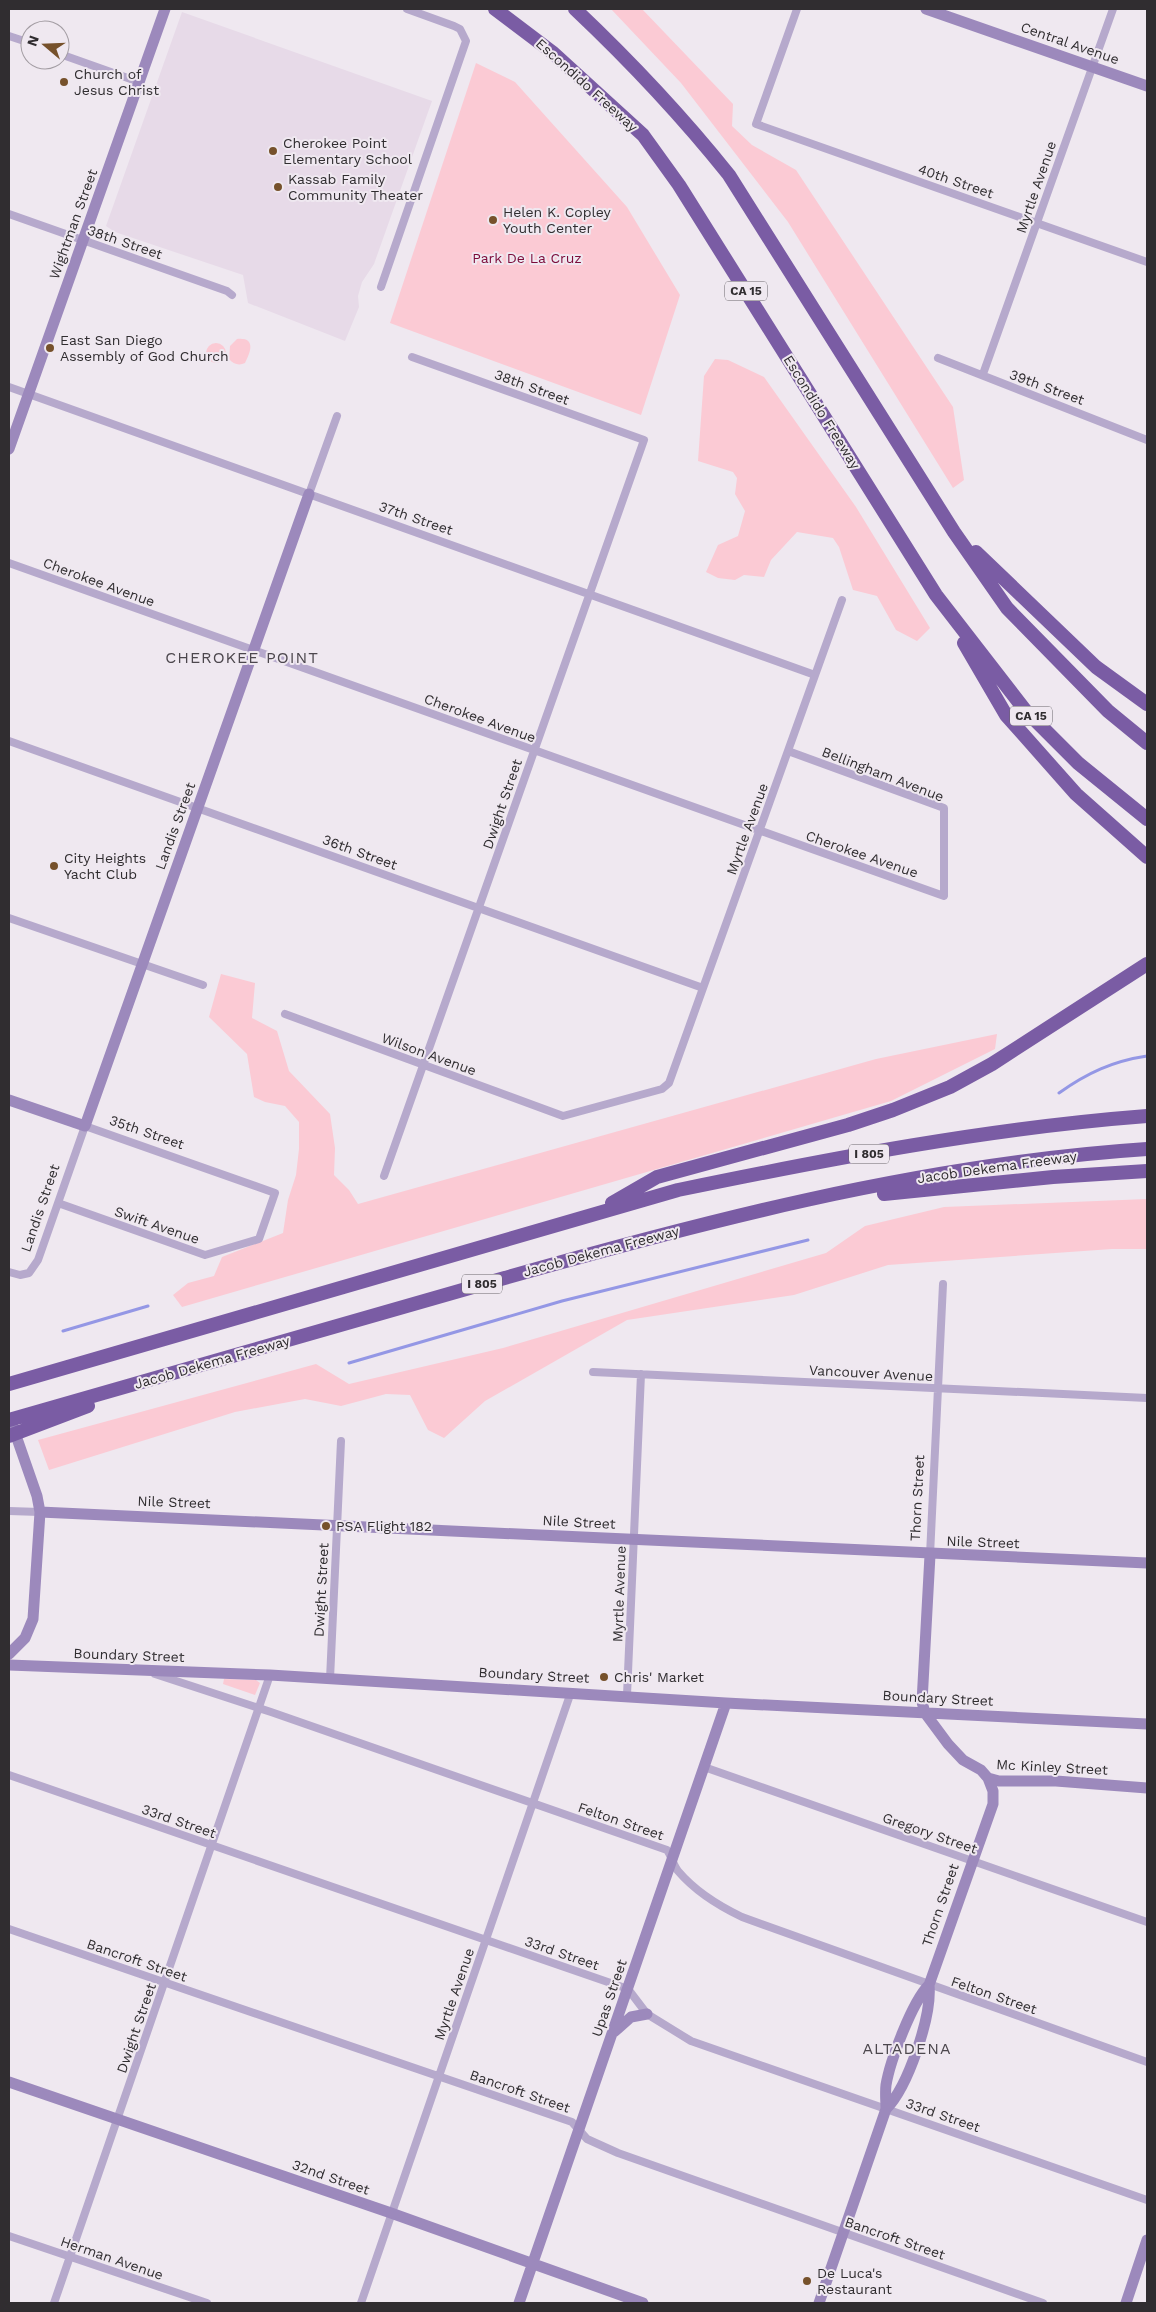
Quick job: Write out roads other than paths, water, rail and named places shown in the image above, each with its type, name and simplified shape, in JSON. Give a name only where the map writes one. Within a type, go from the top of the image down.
[{"type":"highway","name":"Escondido Freeway","points":[[495,9],[552,52],[643,135],[679,185],[936,595],[1025,710],[1078,763],[1147,819]]},
{"type":"highway","points":[[575,9],[675,109],[729,175],[954,532],[1007,608],[1108,711],[1147,743]]},
{"type":"highway","points":[[954,532],[1096,667],[1147,704]]},
{"type":"highway","points":[[936,595],[1006,716],[1076,794],[1147,857]]},
{"type":"highway","points":[[594,1214],[657,1177],[848,1124],[893,1110],[950,1087],[992,1064],[1147,964]]},
{"type":"highway","name":"I 805","points":[[13,1381],[678,1190],[763,1172],[955,1139],[1084,1120],[1147,1116]]},
{"type":"highway","name":"Jacob Dekema Freeway","points":[[9,1420],[575,1258],[777,1207],[860,1189],[1018,1162],[1147,1149]]},
{"type":"highway","points":[[777,1207],[940,1186],[1147,1171]]},
{"type":"highway","points":[[9,1436],[190,1369]]},
{"type":"street","name":"Wightman Street","points":[[9,449],[165,9]]},
{"type":"street","points":[[381,287],[465,48],[464,35],[460,29],[407,9]]},
{"type":"street","name":"40th Street","points":[[797,9],[756,124],[1147,262]]},
{"type":"street","name":"Central Avenue","points":[[926,9],[1147,86]]},
{"type":"street","name":"Myrtle Avenue","points":[[983,374],[1113,9]]},
{"type":"street","points":[[70,58],[139,82]]},
{"type":"street","name":"38th Street","points":[[9,214],[226,291],[232,295]]},
{"type":"street","name":"38th Street","points":[[412,357],[644,440]]},
{"type":"street","name":"39th Street","points":[[938,358],[983,374],[998,383],[1147,440]]},
{"type":"street","name":"37th Street","points":[[9,387],[816,674]]},
{"type":"street","name":"Landis Street","points":[[9,1272],[20,1275],[29,1273],[38,1260],[337,416]]},
{"type":"street","name":"Dwight Street","points":[[384,1176],[644,440]]},
{"type":"street","name":"Cherokee Avenue","points":[[9,563],[944,896]]},
{"type":"street","name":"Myrtle Avenue","points":[[563,1116],[662,1090],[669,1083],[842,600]]},
{"type":"street","name":"36th Street","points":[[9,740],[703,988]]},
{"type":"street","name":"Bellingham Avenue","points":[[788,752],[944,808],[944,896]]},
{"type":"street","points":[[9,918],[202,985]]},
{"type":"street","name":"Wilson Avenue","points":[[285,1014],[563,1116]]},
{"type":"street","name":"35th Street","points":[[9,1100],[275,1193]]},
{"type":"street","name":"Swift Avenue","points":[[58,1203],[205,1255],[260,1239],[275,1193]]},
{"type":"street","name":"Thorn Street","points":[[925,1713],[922,1702],[943,1284]]},
{"type":"street","name":"Vancouver Avenue","points":[[593,1372],[1147,1398]]},
{"type":"street","name":"Myrtle Avenue","points":[[627,1696],[641,1374]]},
{"type":"street","points":[[9,1414],[40,1512],[33,1618],[25,1638],[9,1654]]},
{"type":"street","name":"Dwight Street","points":[[330,1679],[342,1441]]},
{"type":"street","name":"Nile Street","points":[[9,1511],[337,1524],[930,1555],[1147,1563]]},
{"type":"street","name":"Boundary Street","points":[[9,1665],[148,1672],[270,1675],[726,1703],[1147,1724]]},
{"type":"street","name":"Felton Street","points":[[148,1672],[259,1708],[667,1850],[673,1858],[676,1869],[696,1888],[716,1903],[742,1917],[1147,2062]]},
{"type":"street","name":"Dwight Street","points":[[54,2303],[270,1675]]},
{"type":"street","name":"Myrtle Avenue","points":[[361,2303],[571,1692]]},
{"type":"street","name":"Upas Street","points":[[519,2303],[726,1703]]},
{"type":"street","name":"Mc Kinley Street","points":[[925,1713],[963,1760],[981,1770],[988,1778],[999,1781],[1056,1781],[1147,1788]]},
{"type":"street","name":"Gregory Street","points":[[704,1767],[1147,1922]]},
{"type":"street","name":"33rd Street","points":[[9,1775],[628,1989],[647,2014],[691,2041],[1147,2200]]},
{"type":"street","name":"Thorn Street","points":[[886,2108],[896,2098],[903,2086],[916,2050],[929,2010],[929,1985],[993,1804],[993,1791],[988,1778]]},
{"type":"street","name":"Bancroft Street","points":[[9,1929],[572,2122],[587,2139],[618,2153],[1043,2303]]},
{"type":"street","name":"Thorn Street","points":[[819,2303],[886,2108],[886,2084],[899,2044],[920,1994],[929,1985]]},
{"type":"street","points":[[613,2033],[631,2017],[647,2014]]},
{"type":"street","name":"32nd Street","points":[[9,2082],[391,2213],[642,2303]]},
{"type":"street","name":"Herman Avenue","points":[[9,2236],[207,2303]]},
{"type":"street","points":[[1126,2303],[1147,2240]]},
{"type":"waterway","points":[[1059,1093],[1080,1079],[1101,1069],[1123,1061],[1147,1056]]},
{"type":"waterway","points":[[349,1363],[562,1301],[808,1240]]},
{"type":"waterway","points":[[63,1331],[148,1306]]},
{"type":"place","name":"Church of Jesus Christ","points":[[64,82]]},
{"type":"place","name":"Cherokee Point Elementary School","points":[[273,151]]},
{"type":"place","name":"Kassab Family Community Theater","points":[[278,187]]},
{"type":"place","name":"Helen K. Copley Youth Center","points":[[493,220]]},
{"type":"place","name":"East San Diego Assembly of God Church","points":[[50,348]]},
{"type":"place","name":"City Heights Yacht Club","points":[[54,866]]},
{"type":"place","name":"PSA Flight 182","points":[[326,1526]]},
{"type":"place","name":"Chris' Market","points":[[604,1677]]},
{"type":"place","name":"De Luca's Restaurant","points":[[807,2281]]},
{"type":"district","name":"CHEROKEE POINT","points":[[242,657]]},
{"type":"district","name":"ALTADENA","points":[[907,2048]]},
{"type":"park label","name":"Park De La Cruz","points":[[527,258]]}]
